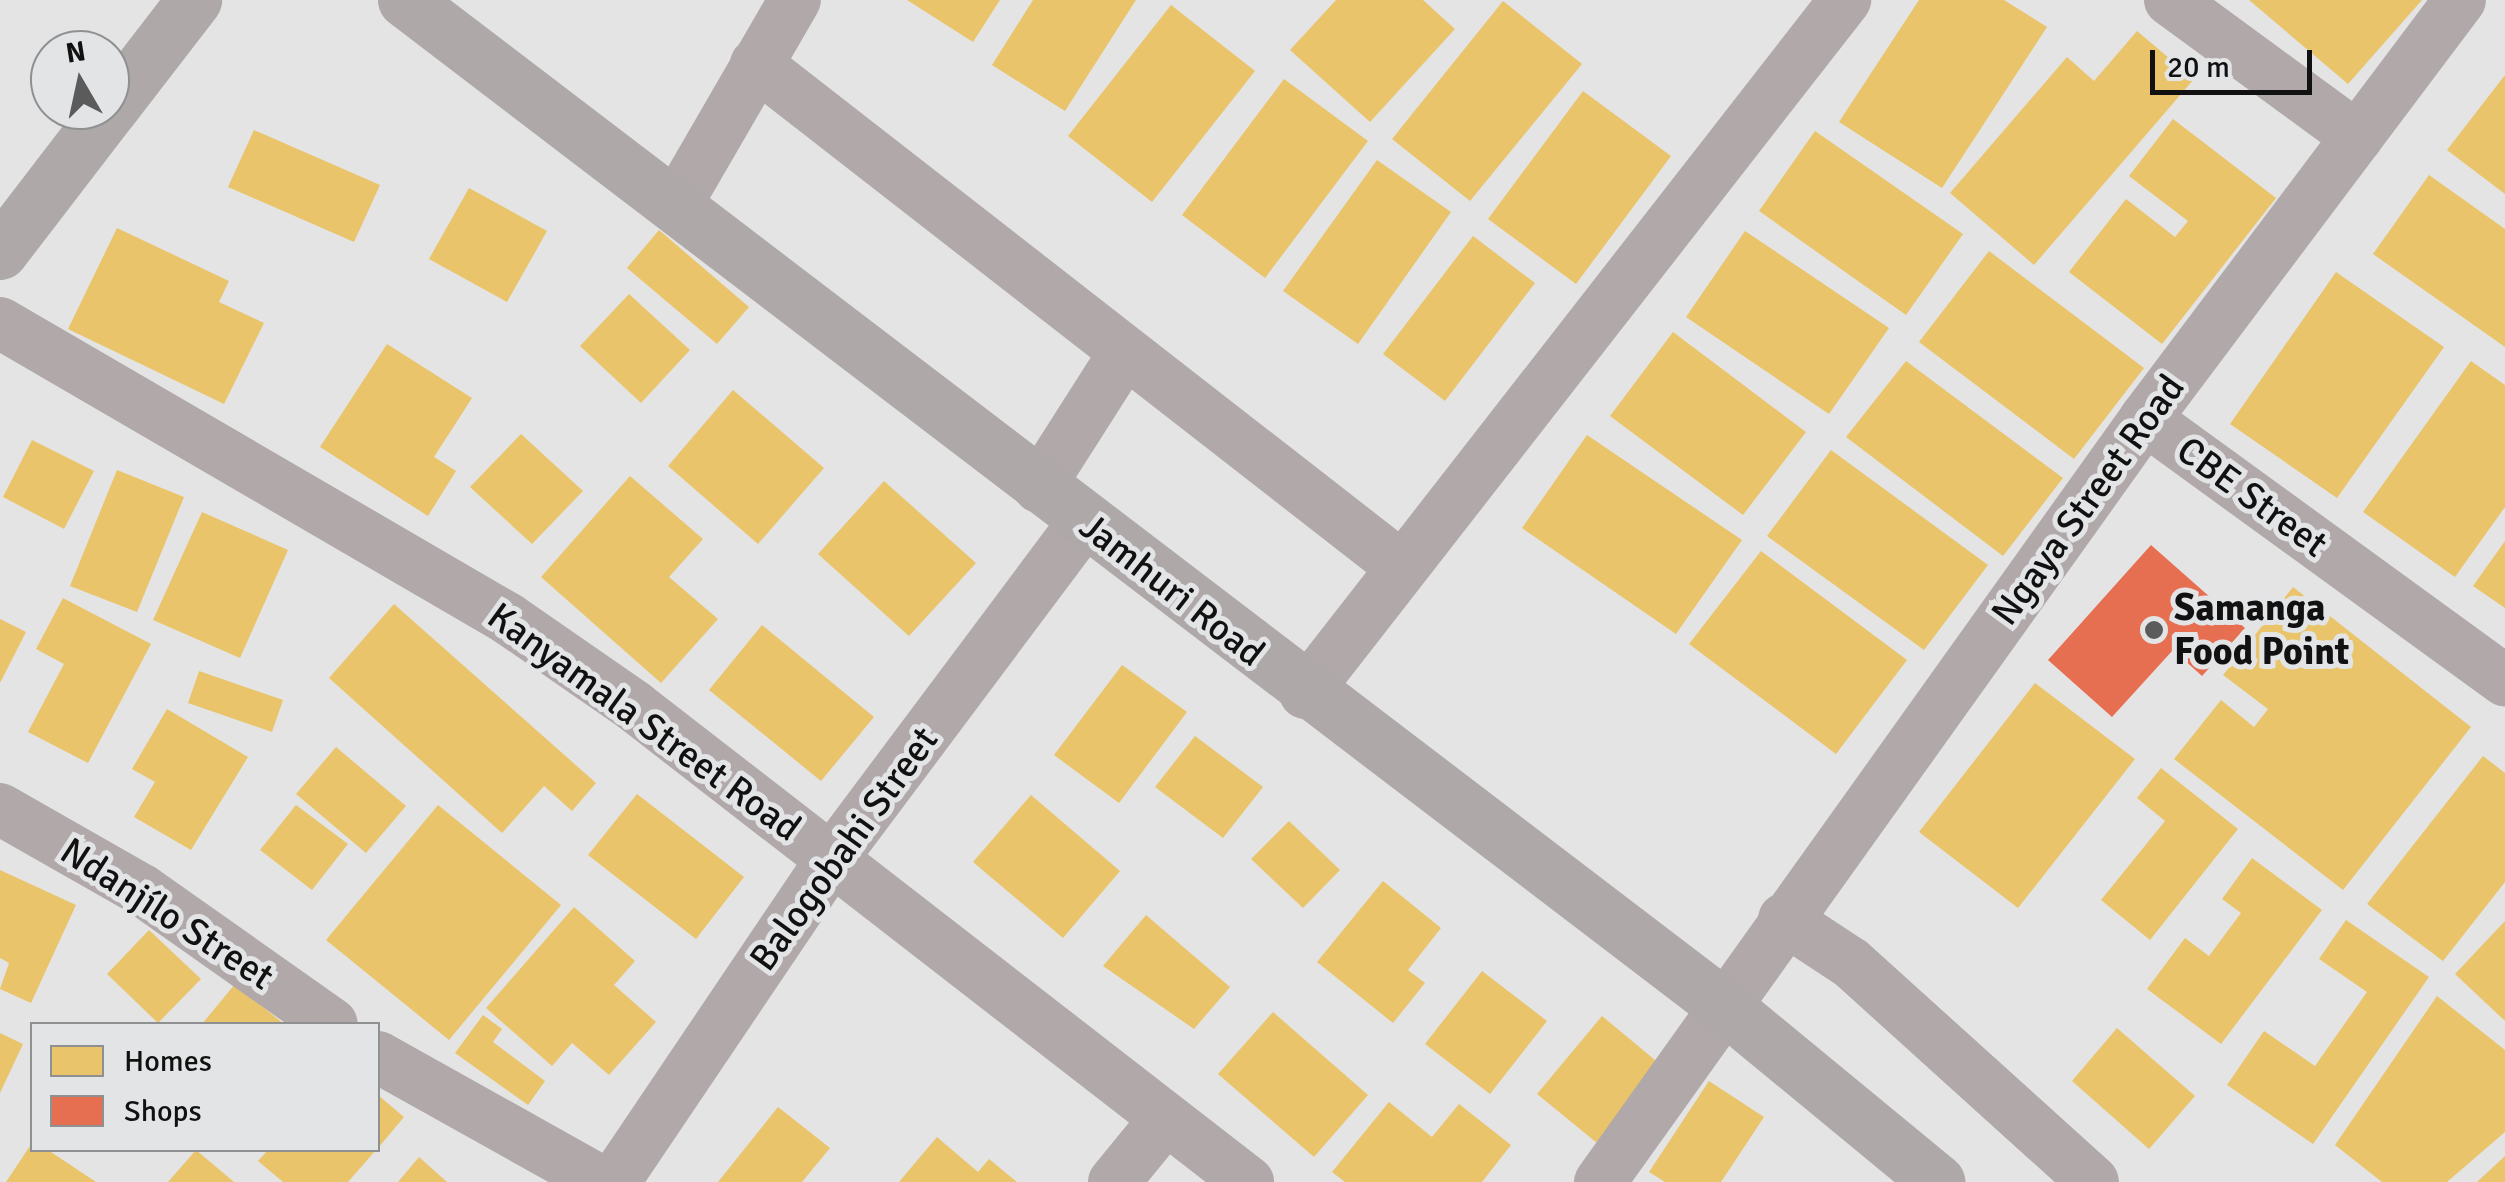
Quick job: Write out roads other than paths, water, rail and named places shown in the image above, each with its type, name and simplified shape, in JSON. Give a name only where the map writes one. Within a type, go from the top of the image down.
[{"type":"main road","points":[[130,83],[194,0]]},
{"type":"main road","name":"Jamhuri Road","points":[[423,5],[1305,693],[1722,1006],[1938,1182]]},
{"type":"main road","points":[[0,252],[94,130]]},
{"type":"street","points":[[676,205],[795,0]]},
{"type":"street","points":[[1305,693],[1845,0]]},
{"type":"street","points":[[2170,0],[2357,137]]},
{"type":"street","name":"Ngaya Street Road","points":[[1600,1182],[1784,919],[2145,419],[2460,0]]},
{"type":"street","points":[[756,64],[1402,568]]},
{"type":"street","name":"Kanyamala Street Road","points":[[0,323],[506,618],[831,860],[1163,1122],[1248,1182]]},
{"type":"street","points":[[1038,487],[1126,352]]},
{"type":"street","name":"CBE Street","points":[[2145,419],[2505,681]]},
{"type":"street","name":"Balogobahi Street","points":[[614,1182],[831,860],[1084,522]]},
{"type":"street","name":"Ndanjílo Street","points":[[0,809],[142,890],[329,1022]]},
{"type":"street","points":[[1784,919],[1851,963],[2067,1174]]},
{"type":"street","points":[[380,1058],[602,1182]]},
{"type":"street","points":[[1114,1182],[1163,1122]]},
{"type":"place","name":"Samanga Food Point","points":[[2154,630]]}]
